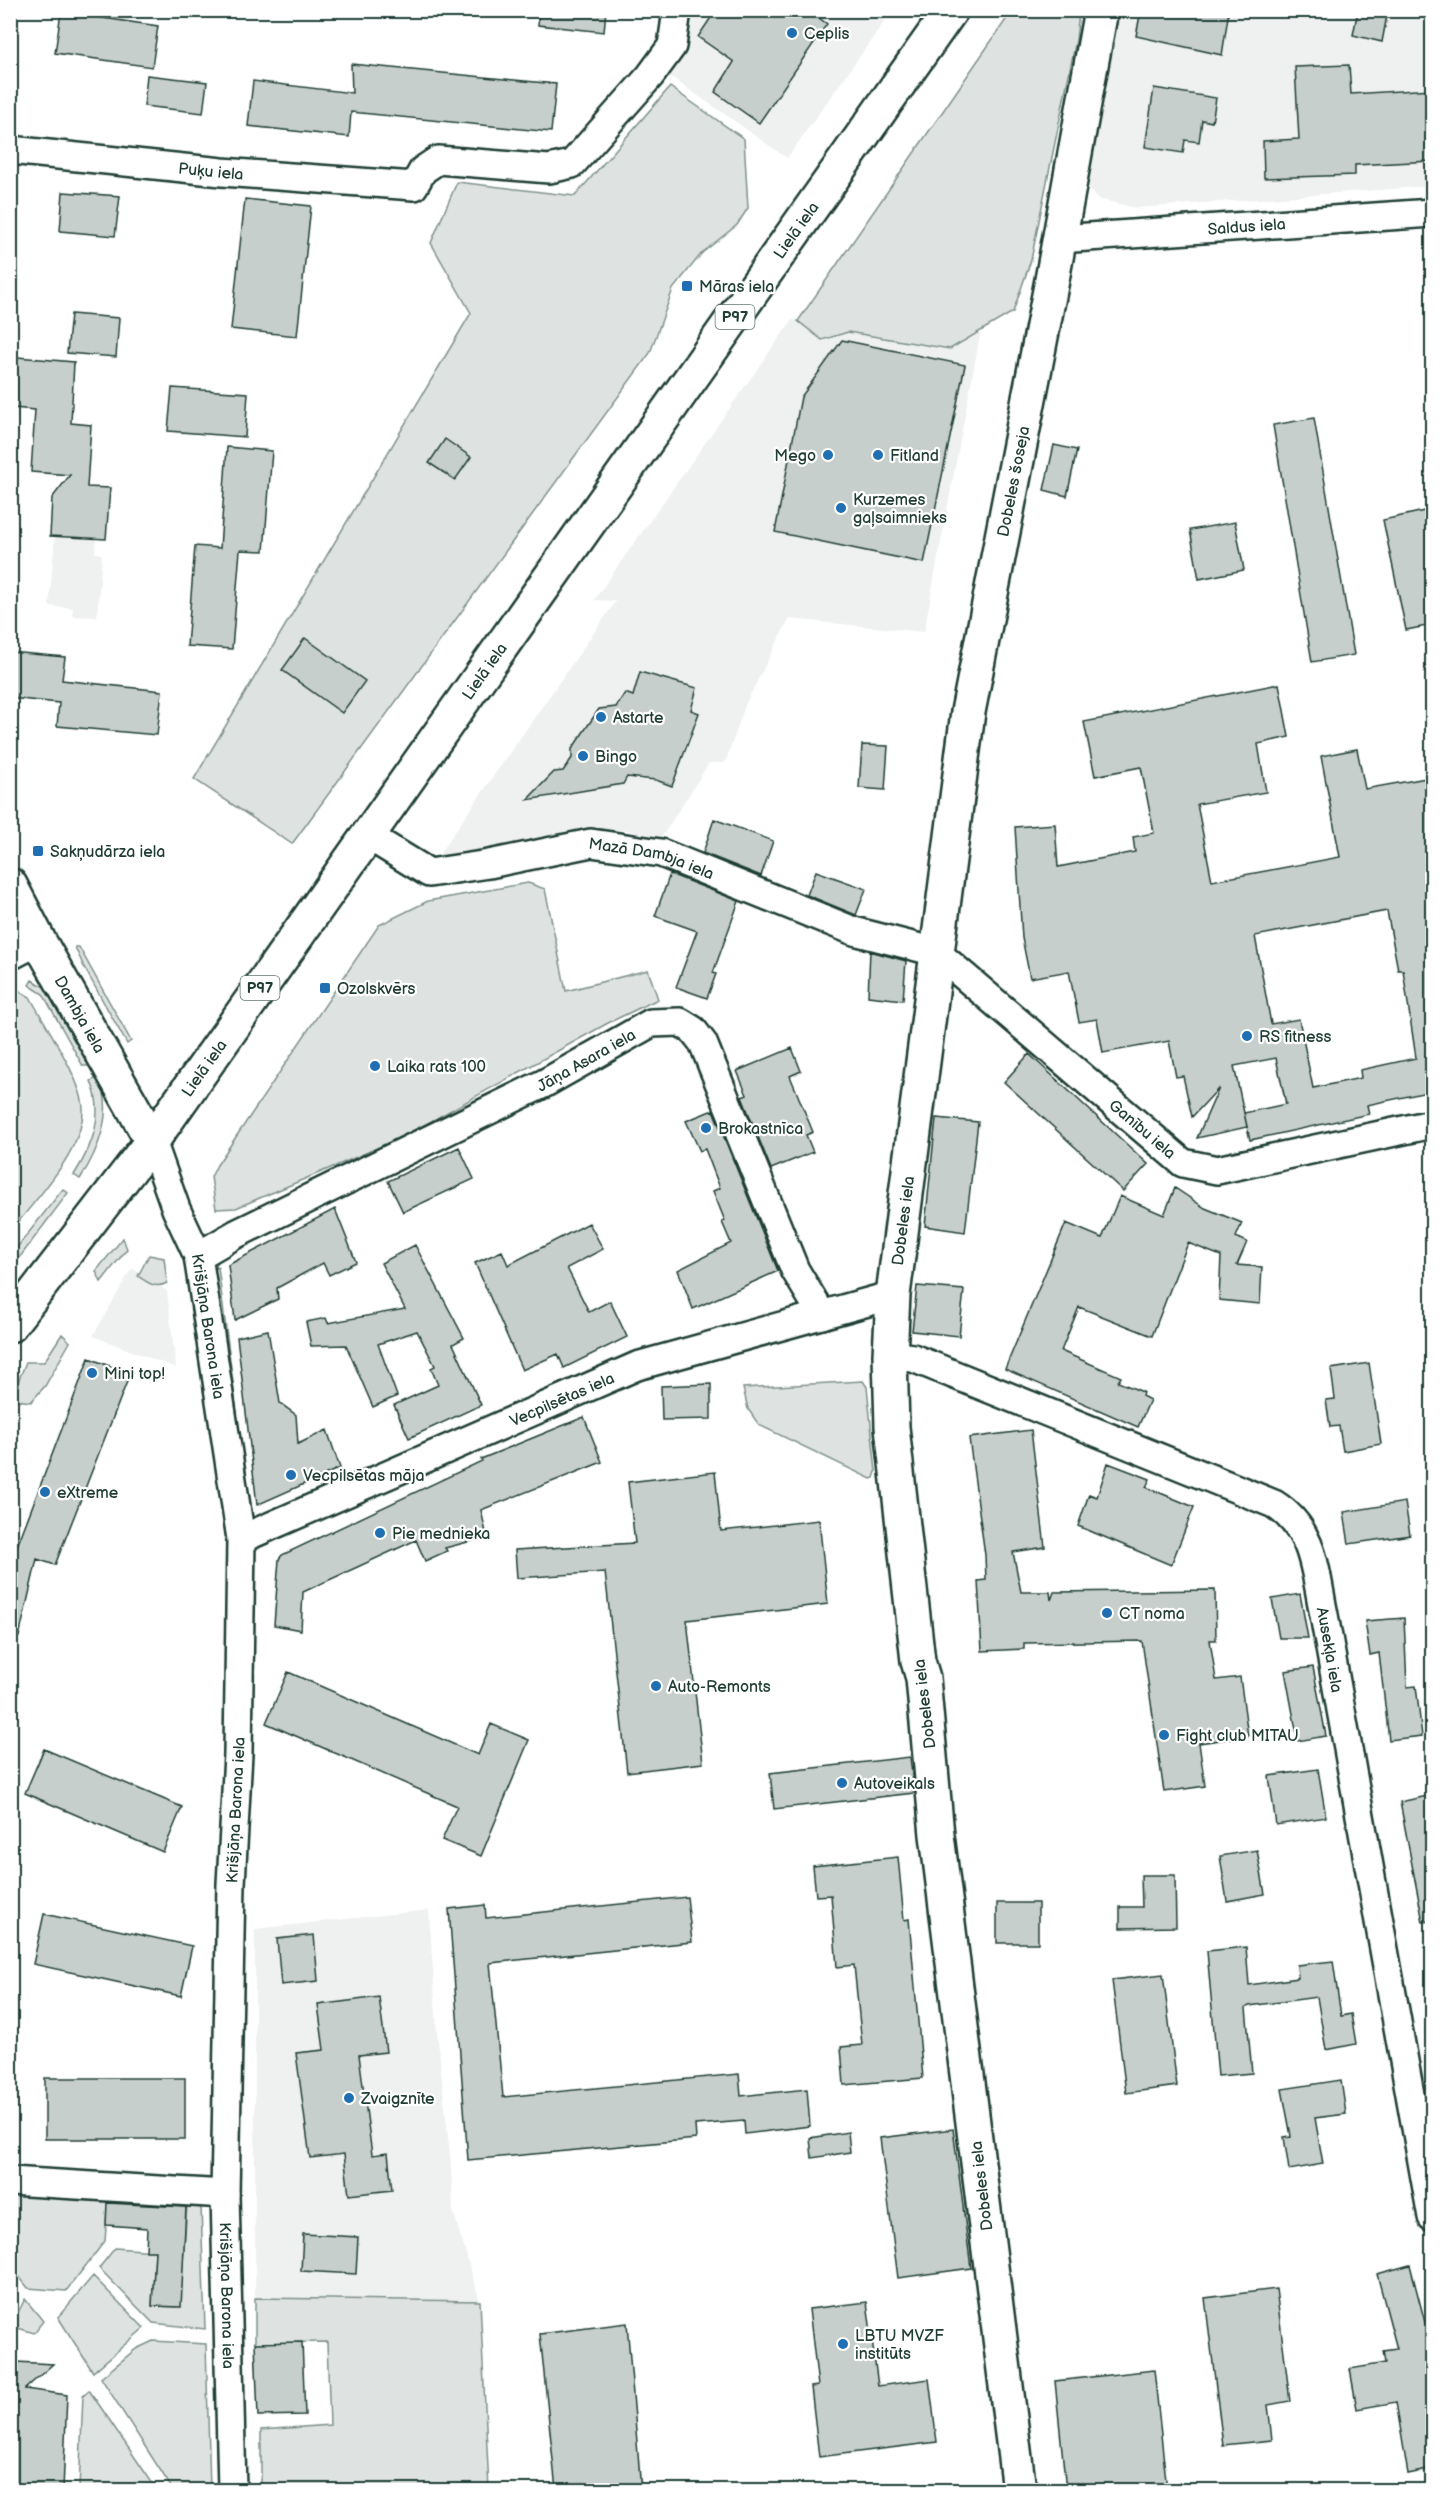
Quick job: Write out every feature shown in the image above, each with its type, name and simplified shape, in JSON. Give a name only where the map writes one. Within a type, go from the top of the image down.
[{"type":"street","name":"Puķu iela","points":[[10,150],[222,172],[414,186],[423,170],[438,160],[549,169],[572,164],[650,76],[672,46],[677,10]]},
{"type":"street","name":"Lielā iela","points":[[16,1311],[152,1141],[951,10]]},
{"type":"street","name":"Dobeles šoseja","points":[[936,952],[968,712],[1101,10]]},
{"type":"street","name":"Saldus iela","points":[[1059,238],[1432,213]]},
{"type":"street","name":"Mazā Dambja iela","points":[[367,835],[429,873],[489,864],[591,843],[661,853],[854,931],[936,952]]},
{"type":"street","name":"Dambja iela","points":[[10,885],[39,941],[152,1141]]},
{"type":"street","points":[[10,956],[39,941]]},
{"type":"street","name":"Ganību iela","points":[[936,952],[1183,1163],[1217,1170],[1432,1124]]},
{"type":"street","name":"Dobeles iela","points":[[936,952],[893,1295],[890,1355],[892,1427],[918,1660],[923,1678],[938,1835],[1019,2490]]},
{"type":"street","name":"Jāņa Asara iela","points":[[198,1256],[236,1234],[545,1083],[651,1023],[680,1022],[693,1030],[703,1043],[795,1270],[822,1315]]},
{"type":"street","name":"Krišjāņa Barona iela","points":[[152,1141],[176,1209],[198,1256],[241,1539],[238,1754],[231,1893],[225,2194],[232,2490]]},
{"type":"street","name":"Vecpilsētas iela","points":[[241,1539],[636,1366],[893,1295]]},
{"type":"street","name":"Ausekļa iela","points":[[890,1355],[913,1358],[1274,1504],[1289,1514],[1305,1534],[1311,1550],[1324,1615],[1432,2217]]},
{"type":"street","points":[[10,2181],[225,2194]]},
{"type":"shaded area","points":[[688,11],[892,11],[787,158],[667,74]]},
{"type":"shaded area","points":[[1012,11],[1079,11],[1076,40],[1031,260],[1013,312],[950,349],[848,332],[822,340],[798,321]]},
{"type":"shaded area","points":[[1111,11],[1432,11],[1432,186],[1137,208],[1098,199],[1078,173]]},
{"type":"shaded area","points":[[670,87],[744,139],[748,208],[737,225],[702,253],[673,289],[650,353],[292,844],[194,779],[471,313],[431,243],[457,182],[575,196]]},
{"type":"shaded area","points":[[792,320],[981,330],[924,632],[789,619],[746,703],[725,763],[709,763],[661,838],[626,830],[578,832],[437,857],[616,601],[594,600]]},
{"type":"shaded area","points":[[55,536],[96,539],[95,553],[102,554],[97,617],[72,616],[73,608],[49,606]]},
{"type":"shaded area","points":[[528,883],[545,889],[566,991],[648,970],[658,999],[608,1023],[399,1139],[236,1208],[216,1209],[211,1177],[217,1165],[379,925],[428,901]]},
{"type":"shaded area","points":[[75,947],[79,947],[131,1041],[127,1044],[84,967]]},
{"type":"shaded area","points":[[32,980],[46,988],[90,1061],[88,1066],[83,1066],[43,994],[29,985]]},
{"type":"shaded area","points":[[18,990],[30,997],[62,1053],[82,1098],[83,1110],[81,1126],[67,1158],[11,1231],[10,994]]},
{"type":"shaded area","points":[[98,1077],[103,1090],[105,1116],[93,1156],[80,1179],[74,1175],[87,1152],[95,1130],[97,1106],[91,1081]]},
{"type":"shaded area","points":[[63,1189],[68,1193],[11,1269],[11,1255]]},
{"type":"shaded area","points":[[123,1238],[127,1249],[101,1282],[96,1271]]},
{"type":"shaded area","points":[[149,1255],[164,1258],[167,1283],[156,1285],[138,1276]]},
{"type":"shaded area","points":[[218,1267],[249,1506],[246,1507],[215,1269]]},
{"type":"shaded area","points":[[132,1268],[167,1291],[176,1368],[93,1336]]},
{"type":"shaded area","points":[[62,1334],[70,1342],[45,1386],[31,1402],[17,1400],[16,1387],[26,1362],[44,1362]]},
{"type":"shaded area","points":[[863,1381],[867,1387],[876,1472],[874,1478],[871,1479],[759,1425],[748,1409],[743,1388]]},
{"type":"shaded area","name":"Zvaigznīte","points":[[429,1910],[453,2211],[480,2301],[255,2298],[255,1929]]},
{"type":"shaded area","points":[[11,2192],[108,2199],[105,2241],[66,2291],[28,2288],[11,2266]]},
{"type":"shaded area","points":[[187,2205],[201,2206],[205,2329],[153,2323],[99,2268],[115,2248],[155,2251],[152,2306],[180,2307]]},
{"type":"shaded area","points":[[93,2276],[144,2328],[93,2372],[58,2317]]},
{"type":"shaded area","points":[[255,2298],[480,2301],[489,2490],[261,2490],[261,2430],[330,2425],[327,2342],[255,2343]]},
{"type":"shaded area","points":[[25,2299],[43,2321],[34,2333],[11,2326]]},
{"type":"shaded area","points":[[153,2341],[206,2344],[210,2490],[173,2490],[101,2378],[136,2349]]},
{"type":"shaded area","points":[[89,2390],[157,2490],[79,2490],[83,2395]]},
{"type":"building","points":[[539,10],[606,10],[604,32],[538,25]]},
{"type":"building","points":[[716,10],[808,10],[827,24],[759,123],[715,92],[734,62],[698,37]]},
{"type":"building","points":[[1141,10],[1229,10],[1222,55],[1136,36]]},
{"type":"building","points":[[1358,10],[1388,10],[1382,42],[1353,35]]},
{"type":"building","points":[[61,12],[158,26],[152,67],[55,53]]},
{"type":"building","points":[[351,64],[556,84],[551,132],[351,112],[349,137],[248,126],[253,81],[352,93]]},
{"type":"building","points":[[1349,65],[1351,94],[1432,89],[1432,161],[1355,165],[1355,175],[1264,178],[1263,141],[1299,139],[1295,67]]},
{"type":"building","points":[[147,75],[207,82],[203,113],[144,106]]},
{"type":"building","points":[[1154,88],[1216,98],[1212,122],[1202,120],[1199,142],[1185,140],[1183,153],[1145,147]]},
{"type":"building","points":[[63,192],[120,196],[115,236],[60,231]]},
{"type":"building","points":[[245,199],[311,206],[297,336],[231,329]]},
{"type":"building","points":[[71,314],[119,318],[116,357],[67,353]]},
{"type":"building","points":[[842,340],[965,365],[924,563],[775,532],[801,397]]},
{"type":"building","points":[[17,357],[74,362],[71,423],[91,425],[87,487],[110,488],[106,539],[50,536],[52,498],[70,475],[31,472],[35,410],[13,408]]},
{"type":"building","points":[[172,388],[248,393],[245,437],[168,431]]},
{"type":"building","points":[[1314,418],[1354,655],[1312,662],[1273,425]]},
{"type":"building","points":[[445,439],[471,457],[455,480],[429,463]]},
{"type":"building","points":[[1054,445],[1077,450],[1067,496],[1044,490]]},
{"type":"building","points":[[227,447],[272,451],[264,551],[240,550],[232,649],[187,646],[195,546],[220,548]]},
{"type":"building","points":[[1429,510],[1432,528],[1432,625],[1406,630],[1383,520]]},
{"type":"building","points":[[1235,522],[1244,570],[1199,579],[1190,530]]},
{"type":"building","points":[[305,638],[365,681],[342,713],[282,670]]},
{"type":"building","points":[[10,652],[65,657],[62,680],[162,691],[157,735],[57,726],[59,703],[10,698]]},
{"type":"building","points":[[640,672],[697,688],[691,710],[699,713],[672,786],[656,780],[627,777],[623,784],[527,800],[554,772],[563,771],[572,758],[572,749],[599,709],[616,707],[625,693],[633,696]]},
{"type":"building","points":[[1279,684],[1289,737],[1258,744],[1266,792],[1197,804],[1212,881],[1340,857],[1321,756],[1357,749],[1365,789],[1432,777],[1432,1091],[1367,1105],[1369,1114],[1250,1140],[1247,1127],[1197,1138],[1219,1088],[1192,1117],[1183,1076],[1176,1077],[1169,1041],[1103,1053],[1097,1019],[1079,1022],[1069,971],[1030,978],[1022,938],[1015,827],[1055,824],[1058,867],[1135,852],[1133,837],[1154,833],[1141,767],[1095,776],[1084,722]],"holes":[[[1387,911],[1398,970],[1403,970],[1416,1058],[1360,1070],[1361,1078],[1313,1088],[1299,1019],[1271,1024],[1255,936]],[[1276,1058],[1286,1104],[1244,1113],[1234,1066]]]},
{"type":"building","points":[[862,745],[888,746],[885,790],[859,788]]},
{"type":"building","points":[[714,819],[773,841],[761,876],[703,853]]},
{"type":"building","points":[[816,871],[866,889],[856,915],[807,895]]},
{"type":"building","points":[[670,874],[739,901],[713,973],[716,974],[707,998],[676,987],[697,931],[655,916]]},
{"type":"building","points":[[870,951],[906,961],[903,1000],[868,996]]},
{"type":"building","points":[[792,1048],[801,1071],[790,1076],[813,1132],[806,1135],[813,1152],[771,1169],[742,1097],[747,1095],[737,1071]]},
{"type":"building","points":[[1029,1054],[1148,1164],[1123,1191],[1004,1082]]},
{"type":"building","points":[[713,1110],[778,1271],[693,1309],[678,1270],[731,1243],[713,1191],[720,1188],[705,1149],[700,1151],[686,1121]]},
{"type":"building","points":[[936,1118],[978,1122],[965,1232],[925,1226]]},
{"type":"building","points":[[459,1147],[474,1179],[403,1212],[388,1181]]},
{"type":"building","points":[[1175,1188],[1205,1208],[1242,1223],[1236,1237],[1247,1242],[1237,1265],[1262,1267],[1260,1304],[1219,1300],[1221,1256],[1188,1243],[1152,1336],[1079,1307],[1061,1351],[1121,1377],[1118,1382],[1143,1392],[1142,1396],[1150,1400],[1138,1427],[1005,1369],[1066,1223],[1102,1238],[1120,1196],[1164,1215]]},
{"type":"building","points":[[335,1209],[356,1262],[329,1275],[323,1263],[277,1288],[278,1299],[235,1320],[228,1265]]},
{"type":"building","points":[[589,1223],[603,1249],[567,1268],[589,1312],[610,1301],[627,1337],[564,1368],[558,1354],[522,1370],[475,1263],[502,1251],[508,1265]]},
{"type":"building","points":[[415,1245],[464,1338],[453,1344],[481,1405],[409,1438],[394,1405],[438,1385],[431,1368],[435,1366],[417,1331],[378,1344],[397,1396],[373,1407],[346,1345],[311,1346],[306,1322],[326,1318],[328,1323],[405,1309],[381,1263]]},
{"type":"building","points":[[917,1286],[964,1290],[959,1336],[912,1331]]},
{"type":"building","points":[[268,1330],[280,1403],[296,1415],[298,1444],[327,1430],[340,1468],[257,1505],[237,1337]]},
{"type":"building","points":[[89,1358],[130,1374],[55,1565],[37,1559],[19,1637],[10,1636],[10,1548],[16,1549]]},
{"type":"building","points":[[1369,1363],[1381,1444],[1343,1451],[1339,1426],[1330,1427],[1326,1400],[1335,1399],[1331,1369]]},
{"type":"building","points":[[711,1384],[711,1419],[662,1420],[661,1386]]},
{"type":"building","points":[[584,1417],[602,1462],[481,1510],[487,1537],[445,1548],[447,1551],[425,1561],[416,1540],[303,1592],[301,1630],[274,1625],[279,1559],[282,1555],[482,1461],[481,1459]]},
{"type":"building","points":[[1031,1430],[1045,1547],[1013,1552],[1021,1592],[1050,1592],[1051,1600],[1054,1592],[1215,1590],[1216,1640],[1210,1640],[1216,1680],[1240,1677],[1248,1736],[1199,1743],[1205,1786],[1164,1792],[1142,1641],[1024,1643],[1024,1649],[982,1651],[978,1581],[986,1580],[985,1555],[969,1438]]},
{"type":"building","points":[[1108,1463],[1150,1479],[1146,1487],[1194,1507],[1171,1565],[1078,1526],[1089,1494],[1097,1497]]},
{"type":"building","name":"Auto-Remonts","points":[[715,1472],[721,1531],[819,1520],[828,1604],[687,1620],[703,1763],[627,1772],[605,1572],[517,1578],[515,1550],[635,1543],[628,1482]]},
{"type":"building","points":[[1405,1502],[1410,1535],[1349,1544],[1344,1512]]},
{"type":"building","points":[[1300,1594],[1308,1638],[1279,1638],[1272,1599]]},
{"type":"building","points":[[1404,1618],[1407,1687],[1416,1686],[1422,1736],[1389,1740],[1379,1653],[1370,1655],[1365,1621]]},
{"type":"building","points":[[1313,1667],[1326,1736],[1298,1741],[1285,1671]]},
{"type":"building","points":[[288,1672],[478,1755],[491,1724],[529,1740],[481,1856],[442,1840],[457,1806],[266,1723]]},
{"type":"building","points":[[44,1749],[182,1807],[163,1852],[25,1793]]},
{"type":"building","name":"Autoveikals","points":[[910,1757],[914,1793],[774,1809],[770,1773]]},
{"type":"building","points":[[1318,1769],[1326,1817],[1276,1825],[1269,1776]]},
{"type":"building","points":[[1432,1795],[1432,1921],[1423,1922],[1400,1802]]},
{"type":"building","points":[[1257,1850],[1265,1894],[1227,1901],[1220,1856]]},
{"type":"building","points":[[898,1857],[904,1920],[909,1919],[923,2078],[844,2085],[841,2047],[862,2045],[854,1965],[837,1967],[831,1895],[816,1896],[813,1866]]},
{"type":"building","points":[[1141,1875],[1175,1875],[1176,1927],[1120,1928],[1120,1907],[1142,1907]]},
{"type":"building","points":[[687,1897],[692,1942],[490,1963],[503,2097],[739,2074],[741,2096],[807,2089],[810,2126],[745,2134],[744,2121],[695,2125],[696,2139],[468,2160],[449,1909],[485,1905],[486,1918]]},
{"type":"building","points":[[997,1903],[1038,1903],[1038,1943],[997,1943]]},
{"type":"building","points":[[44,1914],[192,1946],[181,1996],[33,1964]]},
{"type":"building","points":[[314,1935],[318,1981],[281,1985],[277,1939]]},
{"type":"building","points":[[1246,1947],[1249,1985],[1298,1978],[1297,1965],[1333,1961],[1341,2016],[1351,2014],[1356,2044],[1326,2050],[1317,1997],[1249,2006],[1246,2008],[1252,2073],[1218,2076],[1207,1951]]},
{"type":"building","points":[[1163,1974],[1177,2086],[1126,2093],[1112,1980]]},
{"type":"building","points":[[379,1997],[386,2052],[359,2055],[372,2155],[388,2153],[392,2190],[349,2195],[344,2154],[310,2158],[296,2053],[324,2050],[318,2005]]},
{"type":"building","points":[[45,2078],[185,2078],[185,2139],[45,2139]]},
{"type":"building","points":[[1341,2080],[1346,2114],[1315,2118],[1323,2164],[1289,2170],[1284,2137],[1291,2136],[1282,2089]]},
{"type":"building","points":[[953,2129],[971,2268],[898,2278],[880,2138]]},
{"type":"building","points":[[848,2132],[850,2152],[812,2158],[810,2138]]},
{"type":"building","points":[[107,2203],[186,2207],[181,2307],[152,2306],[155,2251],[146,2251],[147,2228],[106,2225]]},
{"type":"building","points":[[303,2234],[358,2237],[356,2274],[301,2271]]},
{"type":"building","points":[[1410,2265],[1432,2349],[1432,2469],[1408,2474],[1396,2402],[1357,2409],[1350,2369],[1385,2363],[1383,2351],[1397,2349],[1377,2274]]},
{"type":"building","points":[[1276,2289],[1290,2401],[1268,2405],[1272,2440],[1223,2445],[1205,2298]]},
{"type":"building","name":"LBTU MVZF institūts","points":[[867,2302],[878,2386],[929,2379],[937,2442],[819,2457],[811,2387],[818,2386],[809,2309]]},
{"type":"building","points":[[627,2323],[641,2490],[556,2490],[540,2334]]},
{"type":"building","points":[[302,2342],[305,2415],[258,2416],[255,2343]]},
{"type":"building","points":[[16,2362],[53,2364],[25,2389],[67,2395],[63,2490],[10,2490],[10,2394],[14,2394]]},
{"type":"building","points":[[1154,2370],[1167,2490],[1066,2490],[1055,2381]]},
{"type":"place","name":"Ceplis","points":[[792,33]]},
{"type":"place","name":"Māras iela","points":[[687,286]]},
{"type":"place","name":"Mego","points":[[828,455]]},
{"type":"place","name":"Fitland","points":[[878,455]]},
{"type":"place","name":"Kurzemes gaļsaimnieks","points":[[841,508]]},
{"type":"place","name":"Astarte","points":[[601,717]]},
{"type":"place","name":"Bingo","points":[[583,756]]},
{"type":"place","name":"Sakņudārza iela","points":[[38,851]]},
{"type":"place","name":"Ozolskvērs","points":[[325,988]]},
{"type":"place","name":"RS fitness","points":[[1247,1036]]},
{"type":"place","name":"Laika rats 100","points":[[375,1066]]},
{"type":"place","name":"Brokastnīca","points":[[706,1128]]},
{"type":"place","name":"Mini top!","points":[[92,1373]]},
{"type":"place","name":"Vecpilsētas māja","points":[[291,1475]]},
{"type":"place","name":"eXtreme","points":[[45,1492]]},
{"type":"place","name":"Pie mednieka","points":[[380,1533]]},
{"type":"place","name":"CT noma","points":[[1107,1613]]},
{"type":"place","name":"Auto-Remonts","points":[[656,1686]]},
{"type":"place","name":"Fight club MITAU","points":[[1164,1735]]},
{"type":"place","name":"Autoveikals","points":[[842,1783]]},
{"type":"place","name":"Zvaigznīte","points":[[349,2098]]},
{"type":"place","name":"LBTU MVZF institūts","points":[[843,2344]]}]
